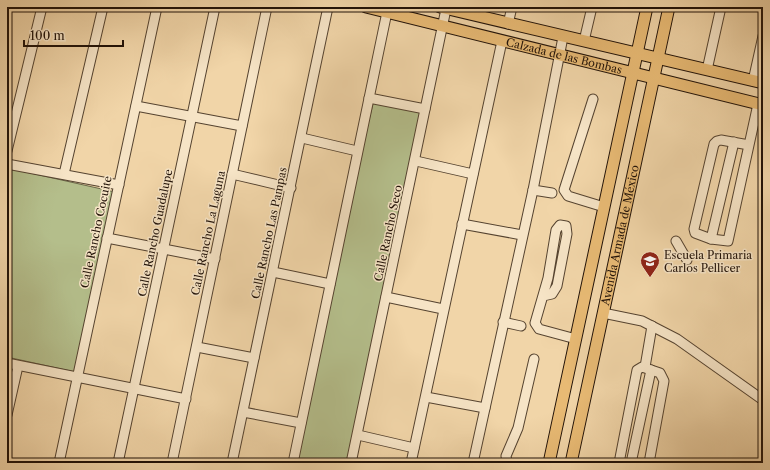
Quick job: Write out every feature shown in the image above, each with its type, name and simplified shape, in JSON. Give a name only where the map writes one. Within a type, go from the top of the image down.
[{"type":"main road","name":"Calzada de las Bombas","points":[[366,7],[761,105]]},
{"type":"main road","name":"Avenida Armada de México","points":[[549,463],[647,7]]},
{"type":"main road","name":"Avenida Armada de México","points":[[571,463],[669,7]]},
{"type":"main road","name":"Calzada de las Bombas","points":[[443,8],[758,82]]},
{"type":"street","points":[[7,150],[42,7]]},
{"type":"street","points":[[64,174],[102,7]]},
{"type":"street","name":"Calle Rancho Cocuite","points":[[59,463],[157,7]]},
{"type":"street","name":"Calle Rancho Guadalupe","points":[[118,463],[215,7]]},
{"type":"street","name":"Calle Rancho La Laguna","points":[[172,463],[267,7]]},
{"type":"street","name":"Calle Rancho Las Pampas","points":[[232,463],[302,138],[328,7]]},
{"type":"street","points":[[508,24],[512,7]]},
{"type":"street","points":[[584,41],[592,7]]},
{"type":"street","points":[[707,70],[721,7]]},
{"type":"street","name":"Calle Rancho Seco","points":[[351,463],[416,161],[425,109],[443,26],[443,8]]},
{"type":"street","points":[[293,463],[387,12]]},
{"type":"street","points":[[758,82],[763,36]]},
{"type":"street","points":[[473,463],[533,190],[563,37]]},
{"type":"street","points":[[411,463],[502,41]]},
{"type":"street","points":[[369,98],[425,109]]},
{"type":"street","points":[[593,99],[564,186],[565,193],[604,207]]},
{"type":"street","points":[[749,145],[721,140],[714,144],[694,228],[695,233],[712,239],[728,241],[749,145],[761,105]]},
{"type":"street","points":[[136,106],[192,115],[242,126]]},
{"type":"street","points":[[302,138],[357,151]]},
{"type":"street","points":[[712,239],[734,142]]},
{"type":"street","points":[[416,161],[473,174]]},
{"type":"street","points":[[7,164],[119,185]]},
{"type":"street","points":[[232,174],[291,188]]},
{"type":"street","points":[[533,190],[552,193]]},
{"type":"street","points":[[462,224],[522,235]]},
{"type":"street","points":[[543,296],[552,294],[557,286],[567,234],[566,226],[560,225],[556,230],[543,296],[535,320],[535,326],[546,331],[576,339]]},
{"type":"street","points":[[107,238],[215,259]]},
{"type":"street","points":[[676,241],[687,260]]},
{"type":"street","points":[[273,272],[330,284]]},
{"type":"street","points":[[386,297],[443,309]]},
{"type":"street","points":[[603,312],[642,321],[677,338],[763,400]]},
{"type":"street","points":[[503,322],[521,326]]},
{"type":"street","points":[[631,463],[644,369],[652,326]]},
{"type":"street","points":[[197,347],[254,358]]},
{"type":"street","points":[[506,460],[518,428],[534,359]]},
{"type":"street","points":[[7,363],[78,376],[186,399]]},
{"type":"street","points":[[7,416],[18,366]]},
{"type":"street","points":[[619,463],[644,369]]},
{"type":"street","points":[[644,369],[662,375],[664,380],[649,463]]},
{"type":"street","points":[[426,397],[485,408]]},
{"type":"street","points":[[243,412],[301,423]]},
{"type":"street","points":[[358,435],[414,448]]},
{"type":"green space","points":[[375,96],[424,106],[349,463],[296,463],[361,152]]},
{"type":"green space","points":[[8,168],[115,192],[75,372],[7,357]]},
{"type":"place","name":"Escuela Primaria Carlos Pellicer","points":[[650,278]]}]
